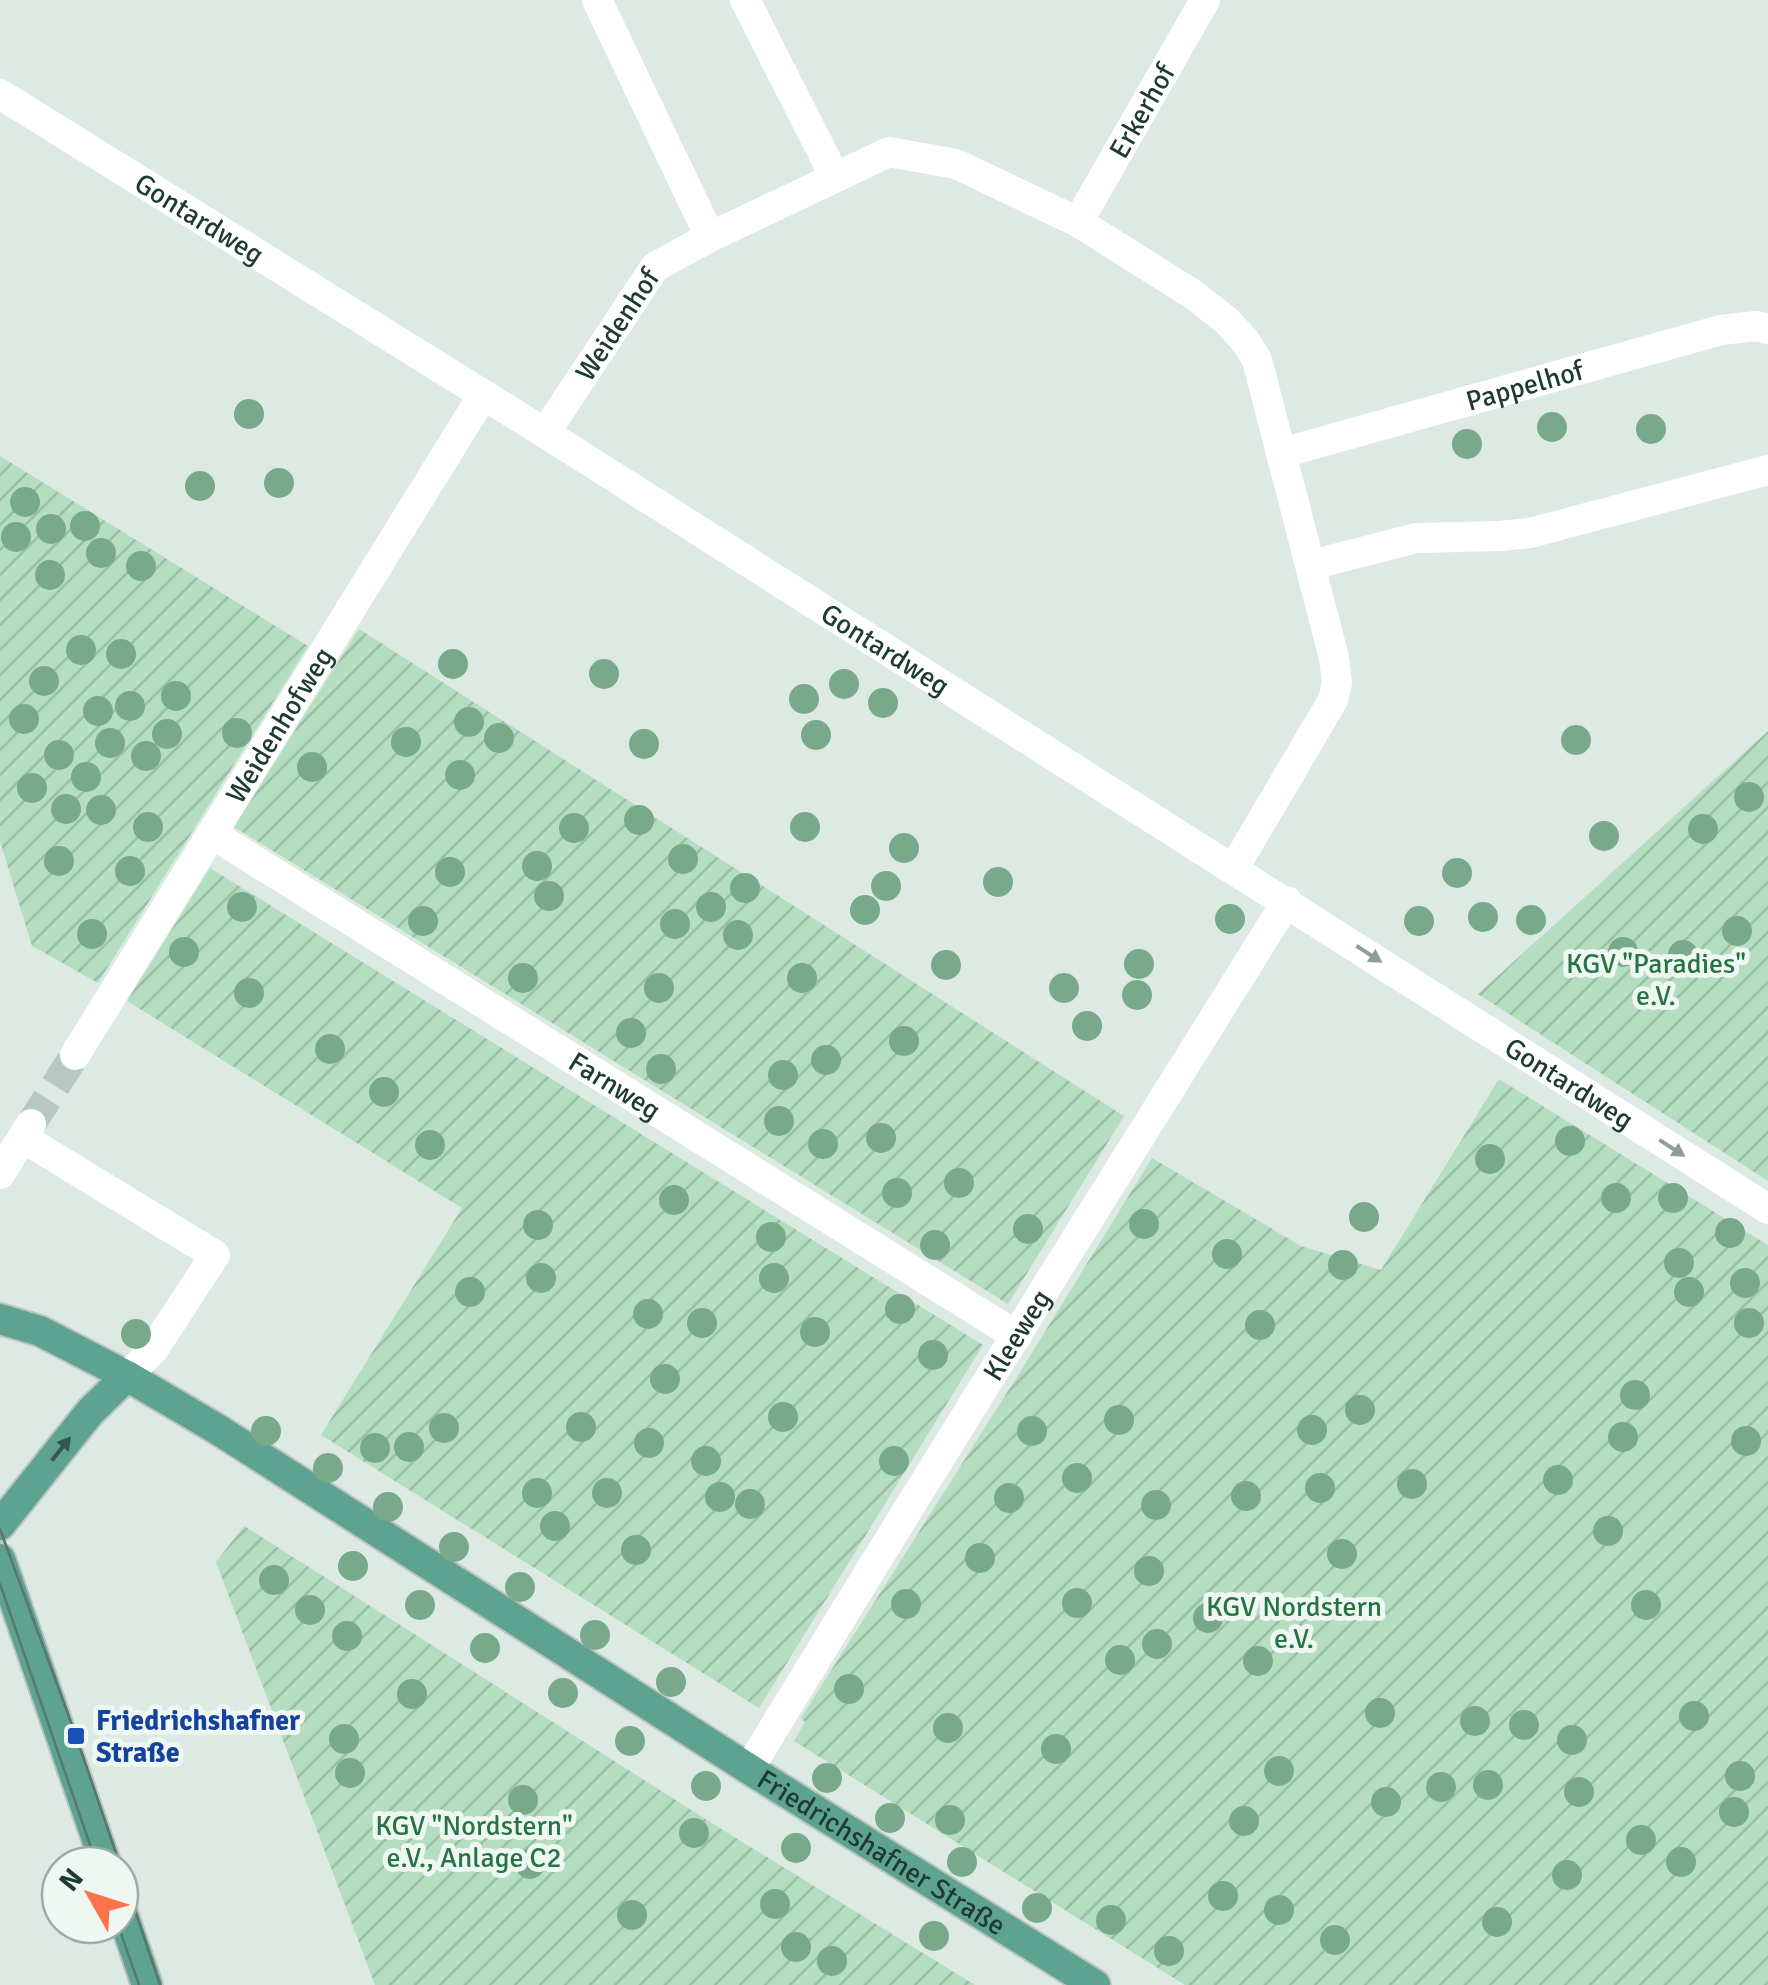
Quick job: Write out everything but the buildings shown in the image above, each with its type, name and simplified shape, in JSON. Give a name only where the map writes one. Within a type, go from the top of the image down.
[{"type":"main road","name":"Friedrichshafner Straße","points":[[0,1319],[40,1330],[217,1428],[1095,1985]]},
{"type":"main road","points":[[0,1525],[90,1412],[127,1376]]},
{"type":"main road","points":[[0,1559],[99,1845]]},
{"type":"main road","points":[[133,1945],[147,1985]]},
{"type":"street","points":[[597,0],[710,236]]},
{"type":"street","points":[[745,0],[834,177]]},
{"type":"street","name":"Erkerhof","points":[[1078,222],[1205,0]]},
{"type":"street","name":"Gontardweg","points":[[0,94],[545,433],[1768,1208]]},
{"type":"street","name":"Weidenhof","points":[[545,433],[654,266],[889,152],[956,164],[1078,222]]},
{"type":"street","points":[[1078,222],[1194,294],[1227,320],[1246,342],[1256,360],[1334,658],[1333,700],[1234,868]]},
{"type":"street","name":"Pappelhof","points":[[1282,454],[1721,330],[1756,326],[1768,329]]},
{"type":"street","name":"Weidenhofweg","points":[[75,1055],[483,395]]},
{"type":"street","points":[[1311,566],[1416,538],[1530,533],[1768,470]]},
{"type":"street","name":"Farnweg","points":[[212,834],[1017,1336]]},
{"type":"street","name":"Kleeweg","points":[[749,1769],[1286,902]]},
{"type":"street","points":[[0,1174],[27,1131],[215,1255],[153,1350],[127,1376]]},
{"type":"green space","points":[[0,456],[308,646],[98,983],[32,946],[0,841]]},
{"type":"green space","points":[[359,629],[1124,1116],[1008,1304],[234,827]]},
{"type":"green space","name":"KGV \"Paradies\" e.V.","points":[[1768,731],[1768,1181],[1478,994]]},
{"type":"green space","points":[[210,868],[983,1345],[759,1708],[321,1435],[462,1208],[127,1001]]},
{"type":"green space","name":"KGV Nordstern e.V.","points":[[1499,1079],[1768,1245],[1768,1985],[1185,1985],[794,1741],[805,1722],[801,1718],[1152,1158],[1301,1246],[1381,1270]]},
{"type":"green space","name":"KGV \"Nordstern\" e.V., Anlage C2","points":[[244,1526],[975,1985],[375,1985],[216,1562]]},
{"type":"tunnel","points":[[31,1124],[75,1055]]},
{"type":"tram line","points":[[0,1529],[113,1845]]},
{"type":"tram line","points":[[0,1584],[90,1845]]},
{"type":"tram line","points":[[140,1926],[160,1985]]},
{"type":"tram line","points":[[125,1945],[139,1985]]},
{"type":"place","name":"Friedrichshafner Straße","points":[[76,1736]]}]
